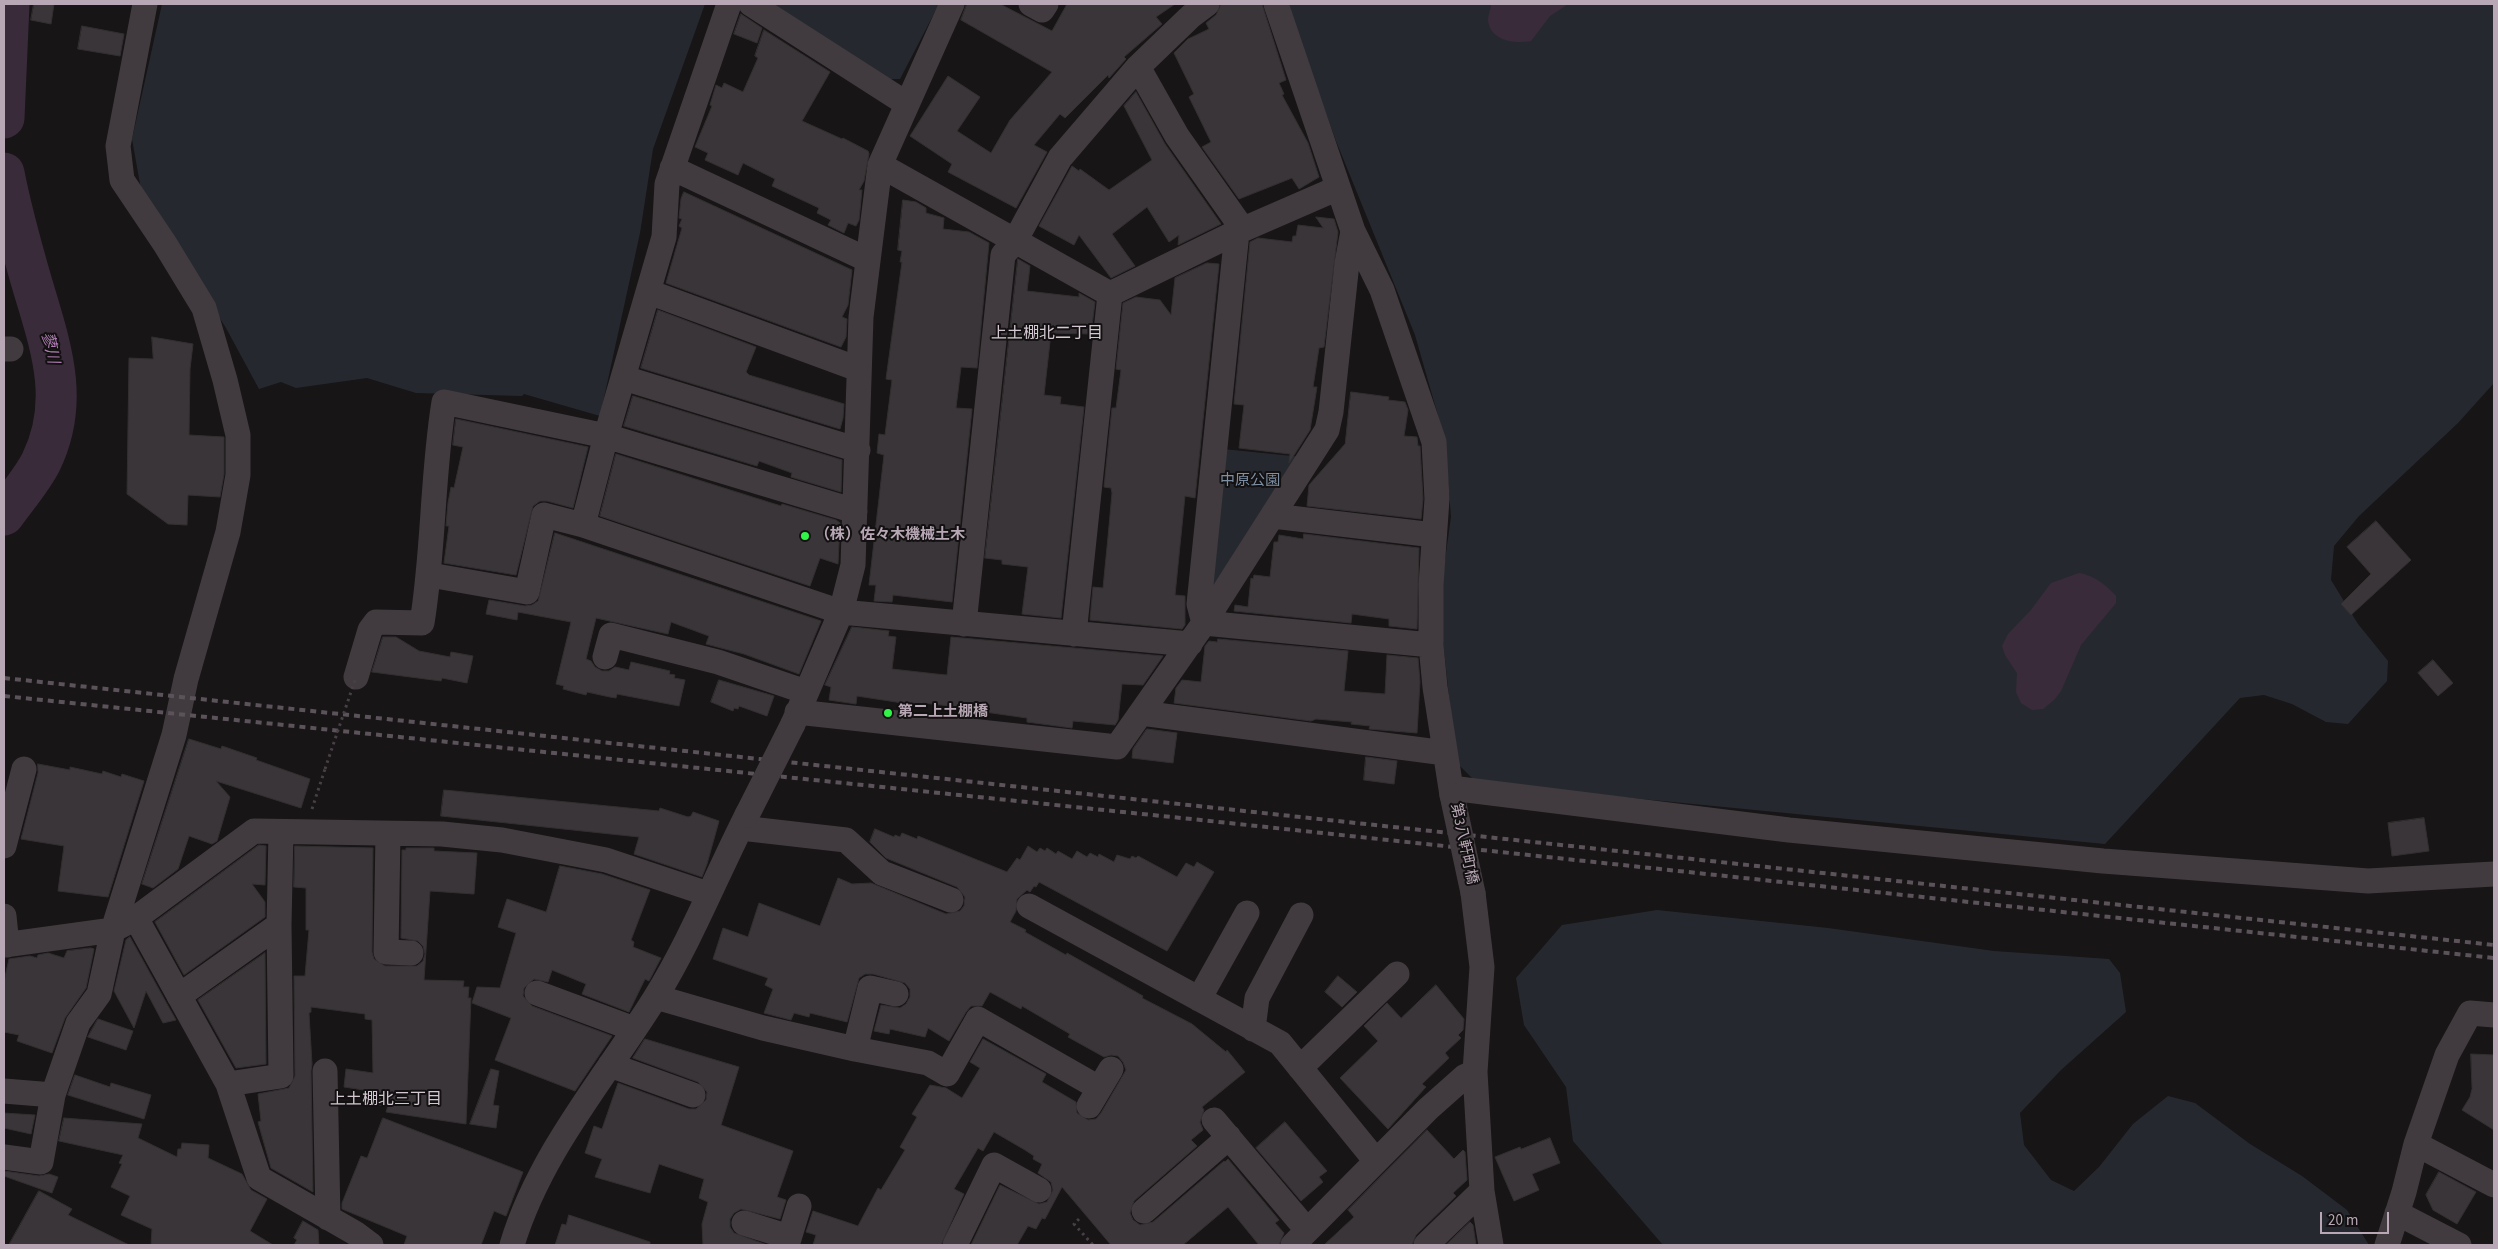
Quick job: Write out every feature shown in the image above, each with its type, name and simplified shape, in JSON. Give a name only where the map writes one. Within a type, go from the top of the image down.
[{"type":"street","points":[[4,1157],[41,1162],[53,1096],[78,1023],[99,994],[113,930],[174,736],[186,679],[228,532],[238,475],[238,435],[225,380],[204,308],[165,244],[122,180],[118,146],[145,4]]},
{"type":"street","points":[[583,525],[606,436],[664,237],[667,184],[729,4]]},
{"type":"street","points":[[751,4],[907,104]]},
{"type":"street","points":[[512,1245],[518,1226],[569,1124],[656,997],[686,943],[799,709],[841,612],[853,566],[858,450],[858,369],[868,260],[880,165],[952,4]]},
{"type":"street","points":[[1031,4],[1042,10],[1046,4]]},
{"type":"street","points":[[964,624],[1003,255],[1014,241],[1060,158],[1138,66],[1191,16],[1207,4]]},
{"type":"street","name":"第3八軒町橋","points":[[1276,4],[1353,231],[1382,290],[1434,442],[1438,499],[1431,585],[1432,645],[1435,687],[1452,791],[1473,893],[1482,967],[1475,1072],[1482,1191],[1491,1245]]},
{"type":"street","points":[[1138,66],[1177,136],[1237,221],[1199,604],[1204,623]]},
{"type":"street","points":[[880,165],[1110,294]]},
{"type":"street","points":[[672,168],[868,260]]},
{"type":"street","points":[[1110,294],[1237,232],[1338,188]]},
{"type":"street","points":[[603,640],[718,662],[799,709],[1117,747],[1204,623],[1326,430],[1331,412],[1347,263],[1353,231]]},
{"type":"street","points":[[649,292],[858,369]]},
{"type":"street","points":[[1074,634],[1110,294]]},
{"type":"street","points":[[624,378],[858,450]]},
{"type":"street","points":[[356,677],[370,630],[376,622],[422,623],[430,575],[439,438],[444,402],[606,436],[855,511]]},
{"type":"street","points":[[430,575],[527,592],[544,515],[583,525],[841,612],[1190,644]]},
{"type":"street","points":[[1273,516],[1434,535]]},
{"type":"street","points":[[1204,623],[1432,645]]},
{"type":"street","points":[[1141,713],[1446,753]]},
{"type":"street","points":[[4,846],[24,769]]},
{"type":"street","points":[[1452,791],[1789,830],[2123,862],[2368,881],[2494,874]]},
{"type":"street","points":[[744,822],[846,840],[882,873],[951,900]]},
{"type":"street","points":[[4,916],[5,945],[113,930],[136,918],[225,850],[254,831],[442,834],[502,840],[606,860],[708,894]]},
{"type":"street","points":[[228,1084],[280,1076],[279,925],[293,833]]},
{"type":"street","points":[[388,834],[386,952],[411,953]]},
{"type":"street","points":[[1029,906],[1280,1043],[1376,1161]]},
{"type":"street","points":[[1199,999],[1247,913]]},
{"type":"street","points":[[1253,1029],[1257,998],[1301,915]]},
{"type":"street","points":[[136,918],[228,1084],[259,1178],[370,1245]]},
{"type":"street","points":[[179,996],[279,925]]},
{"type":"street","points":[[1300,1068],[1398,974]]},
{"type":"street","points":[[855,1050],[870,988],[896,994]]},
{"type":"street","points":[[537,993],[634,1028]]},
{"type":"street","points":[[656,997],[763,1028],[855,1050],[928,1062],[947,1074],[978,1019],[1100,1087]]},
{"type":"street","points":[[2387,1245],[2416,1144],[2447,1055],[2470,1013],[2494,1015]]},
{"type":"street","points":[[610,1065],[693,1095]]},
{"type":"street","points":[[325,1070],[328,1218]]},
{"type":"street","points":[[1144,1211],[1222,1129],[1300,1238],[1428,1109],[1464,1077],[1475,1072]]},
{"type":"street","points":[[4,1091],[53,1096]]},
{"type":"street","points":[[2416,1144],[2494,1185]]},
{"type":"street","points":[[955,1245],[994,1165],[1039,1190]]},
{"type":"street","points":[[1426,1245],[1482,1191]]},
{"type":"street","points":[[744,1223],[788,1241],[799,1206]]},
{"type":"street","points":[[2397,1213],[2459,1245]]},
{"type":"path","points":[[316,798],[356,677]]},
{"type":"path","points":[[1079,1219],[1074,1224],[1093,1245]]},
{"type":"green space","points":[[162,4],[705,4],[653,149],[640,233],[600,416],[524,394],[522,396],[416,393],[367,378],[296,388],[281,382],[259,389],[226,328],[142,195],[132,139]]},
{"type":"green space","points":[[772,4],[939,4],[900,79],[882,79]]},
{"type":"green space","points":[[1289,4],[2494,4],[2494,383],[2458,423],[2359,516],[2334,546],[2331,580],[2358,624],[2388,661],[2387,681],[2348,724],[2326,722],[2292,704],[2264,695],[2240,698],[2105,844],[1477,783],[1456,762],[1439,603],[1451,517],[1445,440],[1415,335],[1336,141],[1298,36]]},
{"type":"green space","name":"中原公園","points":[[1223,449],[1302,457],[1211,589]]},
{"type":"green space","points":[[1657,910],[1828,928],[1994,951],[2109,959],[2120,973],[2126,1012],[2061,1070],[2020,1113],[2024,1145],[2051,1180],[2074,1191],[2099,1167],[2133,1124],[2168,1096],[2195,1103],[2250,1144],[2302,1176],[2347,1210],[2369,1245],[1663,1245],[1573,1141],[1566,1087],[1524,1025],[1516,978],[1562,925]]},
{"type":"shaded area","points":[[1491,4],[1568,4],[1550,16],[1531,41],[1518,42],[1504,40],[1493,33],[1488,20]]},
{"type":"shaded area","points":[[2079,573],[2095,578],[2104,584],[2116,596],[2116,603],[2081,645],[2061,691],[2054,700],[2043,709],[2032,710],[2021,703],[2016,692],[2017,673],[2005,655],[2002,646],[2008,634],[2031,610],[2051,583]]},
{"type":"building","points":[[34,4],[54,4],[51,24],[31,20]]},
{"type":"building","points":[[967,4],[1000,4],[1052,31],[1067,4],[1175,4],[1156,17],[1162,24],[1124,57],[1126,59],[1109,78],[1108,75],[1065,118],[1060,114],[1034,145],[1047,152],[1016,208],[948,172],[952,164],[910,136],[948,76],[980,97],[957,131],[991,153],[1010,120],[1052,72],[961,20]]},
{"type":"building","points":[[1221,4],[1262,4],[1286,80],[1279,83],[1284,94],[1282,95],[1308,143],[1319,177],[1299,189],[1292,178],[1239,199],[1202,147],[1211,142],[1189,97],[1194,94],[1174,53],[1188,39],[1209,29],[1206,23],[1216,15]]},
{"type":"building","points":[[741,14],[762,28],[757,43],[734,34]]},
{"type":"building","points":[[82,26],[124,34],[120,56],[78,49]]},
{"type":"building","points":[[764,30],[830,72],[802,121],[868,151],[864,181],[859,190],[862,190],[859,220],[856,226],[848,223],[844,233],[828,225],[831,220],[817,213],[819,208],[772,186],[775,179],[743,163],[738,175],[705,160],[708,153],[695,147],[712,106],[710,105],[716,85],[722,88],[724,83],[743,92],[758,58],[755,56]]},
{"type":"building","points":[[1136,92],[1165,144],[1221,224],[1178,245],[1179,235],[1169,242],[1147,207],[1112,234],[1135,266],[1111,278],[1079,235],[1074,245],[1039,226],[1072,166],[1079,171],[1080,169],[1109,190],[1152,160],[1124,106]]},
{"type":"building","points":[[684,192],[852,270],[848,305],[842,317],[847,319],[846,337],[841,347],[666,283],[682,228],[679,226],[682,219],[679,218],[681,199]]},
{"type":"building","points":[[903,200],[916,202],[926,208],[926,213],[944,218],[943,229],[969,232],[989,243],[977,368],[961,367],[956,408],[972,409],[952,602],[893,595],[892,602],[874,601],[876,585],[869,585],[884,455],[877,453],[879,434],[885,435],[892,380],[886,379],[902,262],[900,262],[902,251],[898,250]]},
{"type":"building","points":[[1316,217],[1334,219],[1338,232],[1324,347],[1319,348],[1313,387],[1317,387],[1310,430],[1289,463],[1290,454],[1239,448],[1244,405],[1234,404],[1250,242],[1258,238],[1292,242],[1293,236],[1296,236],[1298,225],[1323,228]]},
{"type":"building","points":[[1018,259],[1030,266],[1027,291],[1079,297],[1079,293],[1095,302],[1091,334],[1051,333],[1044,395],[1061,397],[1060,404],[1084,407],[1061,618],[1022,614],[1028,567],[1002,564],[1002,560],[985,558]]},
{"type":"building","points":[[1207,263],[1219,264],[1195,498],[1185,496],[1175,595],[1185,596],[1185,625],[1182,629],[1090,620],[1093,587],[1103,588],[1112,493],[1111,488],[1104,487],[1112,408],[1116,408],[1121,370],[1116,369],[1123,303],[1136,297],[1160,300],[1171,315],[1175,278]]},
{"type":"building","points":[[658,310],[756,347],[746,372],[749,375],[844,404],[840,429],[641,368]]},
{"type":"building","points":[[152,337],[193,344],[190,369],[189,435],[224,437],[224,474],[220,497],[188,495],[187,525],[168,524],[127,494],[129,358],[153,359]]},
{"type":"building","points":[[1351,392],[1389,397],[1388,400],[1405,402],[1408,410],[1404,436],[1417,437],[1418,446],[1420,446],[1423,499],[1421,519],[1307,506],[1309,485],[1345,444]]},
{"type":"building","points":[[633,396],[842,460],[841,492],[791,477],[792,473],[759,461],[757,466],[624,426]]},
{"type":"building","points":[[456,419],[588,447],[573,508],[547,501],[540,501],[533,506],[516,575],[444,563],[449,526],[446,526],[448,503],[451,487],[454,488],[463,447],[453,445]]},
{"type":"building","points":[[616,454],[781,506],[782,504],[836,520],[840,523],[838,564],[820,558],[810,586],[600,516]]},
{"type":"building","points":[[2376,521],[2411,560],[2351,615],[2341,604],[2371,574],[2347,547]]},
{"type":"building","points":[[555,533],[821,621],[799,674],[744,654],[706,644],[709,636],[671,622],[668,634],[596,618],[586,659],[602,671],[609,671],[615,667],[629,670],[631,662],[670,671],[669,674],[675,675],[674,678],[685,680],[679,706],[617,694],[616,698],[587,692],[586,695],[563,689],[564,686],[556,684],[571,622],[518,612],[517,620],[486,614],[489,600],[525,606],[532,605],[538,601]]},
{"type":"building","points":[[1304,534],[1419,548],[1417,629],[1389,626],[1389,619],[1352,614],[1351,623],[1234,611],[1235,605],[1248,607],[1251,578],[1253,579],[1254,575],[1270,577],[1274,542],[1278,542],[1279,535],[1303,539]]},
{"type":"building","points":[[852,627],[889,631],[888,636],[896,637],[892,669],[936,674],[947,675],[951,637],[1163,656],[1143,685],[1122,684],[1118,720],[1115,725],[1073,721],[1072,728],[1027,722],[1027,718],[978,711],[978,709],[923,703],[922,706],[857,696],[856,704],[829,700],[831,687],[825,685]]},
{"type":"building","points":[[383,637],[396,637],[419,651],[450,657],[451,652],[473,656],[467,683],[442,678],[441,681],[372,672]]},
{"type":"building","points":[[1218,639],[1348,651],[1344,691],[1385,694],[1387,655],[1418,658],[1420,682],[1417,733],[1369,729],[1370,726],[1351,724],[1352,722],[1316,719],[1311,721],[1174,703],[1176,688],[1182,680],[1201,682],[1205,646],[1209,641],[1217,642]]},
{"type":"building","points":[[2433,660],[2453,683],[2438,696],[2418,673]]},
{"type":"building","points":[[719,680],[774,696],[767,716],[739,706],[738,709],[734,708],[733,711],[711,702]]},
{"type":"building","points":[[1147,729],[1177,733],[1173,763],[1132,758],[1133,749]]},
{"type":"building","points":[[189,739],[221,749],[222,746],[310,779],[301,808],[216,781],[230,797],[217,841],[212,844],[189,836],[178,869],[153,888],[142,884]]},
{"type":"building","points":[[1366,757],[1397,761],[1394,784],[1364,780]]},
{"type":"building","points":[[38,764],[70,770],[70,767],[102,774],[103,771],[121,777],[122,774],[144,781],[108,897],[58,891],[64,846],[21,839],[38,773]]},
{"type":"building","points":[[444,790],[659,811],[660,808],[688,817],[693,812],[719,821],[702,877],[634,854],[639,837],[441,816]]},
{"type":"building","points":[[2424,818],[2429,851],[2392,856],[2388,823]]},
{"type":"building","points":[[875,829],[894,837],[895,835],[900,837],[902,833],[917,839],[918,836],[1007,872],[1017,858],[1020,860],[1028,846],[1037,852],[1040,848],[1045,851],[1047,848],[1056,854],[1058,851],[1072,859],[1077,851],[1087,857],[1090,853],[1098,857],[1099,854],[1114,862],[1117,855],[1130,859],[1132,856],[1136,858],[1138,856],[1177,877],[1186,863],[1194,867],[1197,862],[1214,872],[1167,951],[1039,882],[1030,892],[1027,890],[1017,899],[1016,911],[1010,922],[1066,955],[1067,953],[1143,996],[1142,998],[1192,1024],[1226,1052],[1227,1050],[1245,1072],[1202,1107],[1204,1110],[1200,1122],[1203,1130],[1191,1140],[1197,1146],[1134,1201],[1130,1213],[1133,1220],[1140,1225],[1153,1222],[1228,1159],[1279,1220],[1275,1223],[1284,1233],[1279,1245],[1259,1245],[1228,1207],[1183,1245],[1111,1245],[1062,1187],[1045,1219],[1042,1218],[1036,1229],[1028,1226],[1017,1245],[971,1245],[1000,1185],[1039,1204],[1047,1202],[1053,1190],[1051,1182],[1038,1173],[1042,1164],[1033,1159],[1034,1156],[994,1132],[983,1151],[978,1148],[954,1189],[964,1194],[941,1245],[813,1245],[816,1235],[806,1232],[813,1211],[858,1226],[878,1188],[881,1190],[905,1150],[900,1147],[917,1117],[912,1114],[930,1085],[946,1088],[962,1098],[980,1068],[970,1062],[983,1039],[1046,1074],[1042,1082],[1076,1102],[1077,1113],[1088,1120],[1096,1119],[1101,1113],[1126,1070],[1118,1056],[1104,1057],[1068,1037],[1070,1034],[1022,1006],[1021,1009],[990,992],[982,1006],[971,1006],[949,1041],[928,1028],[925,1037],[890,1029],[889,1034],[874,1031],[881,1005],[900,1008],[906,1004],[910,997],[910,989],[905,983],[873,974],[865,974],[859,978],[847,1022],[810,1013],[809,1017],[794,1013],[791,1020],[764,1013],[773,989],[765,985],[768,978],[713,959],[723,928],[748,937],[759,903],[820,926],[838,878],[852,884],[871,883],[946,914],[960,911],[964,906],[965,897],[957,887],[886,858],[870,842]]},
{"type":"building","points":[[259,845],[266,846],[265,885],[252,884],[265,902],[265,917],[184,975],[155,922]]},
{"type":"building","points":[[295,846],[373,848],[372,952],[374,959],[385,966],[417,966],[423,961],[425,954],[423,946],[418,941],[401,938],[402,850],[406,850],[406,848],[434,848],[434,851],[477,853],[474,894],[430,891],[424,980],[464,981],[463,987],[469,987],[468,998],[471,998],[466,1124],[386,1112],[388,1106],[368,1104],[370,1091],[344,1087],[346,1069],[373,1073],[372,1020],[365,1019],[365,1014],[311,1007],[311,1012],[309,1013],[312,1064],[313,1192],[271,1168],[258,1122],[261,1121],[258,1094],[289,1088],[295,1076],[294,976],[305,976],[309,930],[306,930],[306,888],[294,887]]},
{"type":"building","points":[[560,866],[602,874],[650,890],[631,940],[634,942],[633,947],[661,958],[649,981],[645,979],[629,1012],[582,994],[586,984],[552,970],[548,982],[534,979],[524,988],[523,996],[532,1006],[612,1036],[575,1091],[495,1060],[511,1018],[472,1003],[477,987],[500,988],[516,933],[498,927],[507,899],[546,912]]},
{"type":"building","points":[[130,937],[176,1020],[163,1023],[146,991],[134,1028],[114,991],[126,940]]},
{"type":"building","points":[[94,949],[86,988],[65,1018],[52,1053],[17,1041],[19,1035],[4,1032],[4,981],[9,959],[30,956],[37,958],[38,955],[48,953],[64,958],[67,951]]},
{"type":"building","points":[[265,953],[266,1064],[236,1068],[198,1000]]},
{"type":"building","points":[[1338,976],[1357,992],[1342,1007],[1325,992]]},
{"type":"building","points":[[1436,985],[1464,1019],[1463,1030],[1458,1035],[1461,1038],[1445,1053],[1449,1058],[1422,1084],[1426,1087],[1388,1129],[1340,1078],[1378,1041],[1364,1026],[1387,1003],[1401,1018]]},
{"type":"building","points":[[98,1019],[133,1031],[126,1050],[88,1037]]},
{"type":"building","points":[[645,1039],[739,1067],[721,1125],[793,1151],[777,1197],[786,1200],[780,1219],[741,1209],[734,1213],[730,1219],[730,1227],[734,1233],[767,1245],[703,1245],[702,1224],[708,1202],[699,1198],[704,1179],[659,1164],[650,1193],[595,1177],[602,1159],[585,1153],[594,1126],[602,1129],[618,1083],[689,1109],[696,1109],[706,1100],[707,1092],[698,1082],[633,1058]]},
{"type":"building","points":[[2471,1054],[2494,1055],[2494,1130],[2462,1110],[2470,1097],[2472,1089]]},
{"type":"building","points":[[491,1069],[499,1071],[493,1105],[499,1106],[496,1128],[470,1124]]},
{"type":"building","points":[[75,1075],[110,1087],[111,1083],[151,1095],[144,1119],[68,1095]]},
{"type":"building","points":[[4,1113],[35,1115],[31,1134],[4,1128]]},
{"type":"building","points":[[64,1118],[142,1124],[138,1138],[177,1157],[178,1149],[181,1149],[182,1143],[209,1145],[208,1158],[242,1174],[251,1190],[267,1199],[250,1231],[273,1245],[151,1245],[152,1229],[121,1215],[130,1196],[111,1187],[122,1164],[119,1163],[123,1155],[59,1141]]},
{"type":"building","points":[[383,1118],[523,1172],[506,1216],[494,1211],[481,1245],[404,1245],[407,1236],[342,1209],[342,1203],[361,1156],[367,1158]]},
{"type":"building","points":[[1285,1122],[1327,1171],[1319,1177],[1323,1182],[1301,1201],[1256,1148]]},
{"type":"building","points":[[1427,1130],[1454,1159],[1463,1150],[1465,1152],[1467,1180],[1453,1193],[1456,1196],[1416,1235],[1412,1245],[1324,1245],[1354,1217],[1348,1210]]},
{"type":"building","points":[[1550,1138],[1560,1163],[1532,1174],[1539,1190],[1514,1201],[1495,1157]]},
{"type":"building","points":[[4,1171],[39,1176],[49,1174],[58,1177],[52,1193],[4,1176]]},
{"type":"building","points":[[2439,1172],[2476,1192],[2457,1224],[2433,1210],[2426,1195]]},
{"type":"building","points":[[39,1191],[72,1209],[68,1215],[129,1245],[9,1245]]},
{"type":"building","points":[[569,1215],[650,1242],[650,1245],[555,1245],[562,1224],[566,1225]]},
{"type":"building","points":[[303,1221],[318,1230],[319,1245],[294,1245],[297,1240],[294,1238]]},
{"type":"building","points":[[1470,1222],[1473,1225],[1476,1245],[1446,1245]]},
{"type":"waterway","name":"蓼川","points":[[4,118],[9,4]]},
{"type":"waterway","name":"蓼川","points":[[4,173],[16,227],[45,326],[54,371],[56,393],[55,416],[50,439],[41,462],[29,482],[4,515]]},
{"type":"railway","points":[[4,678],[2494,945]]},
{"type":"railway","points":[[4,696],[1210,821],[2494,958]]},
{"type":"place","name":"（株）佐々木機械土木","points":[[805,536]]},
{"type":"place","name":"第二上土棚橋","points":[[888,713]]},
{"type":"district","name":"上土棚北二丁目","points":[[1047,334]]},
{"type":"district","name":"上土棚北三丁目","points":[[386,1100]]}]
